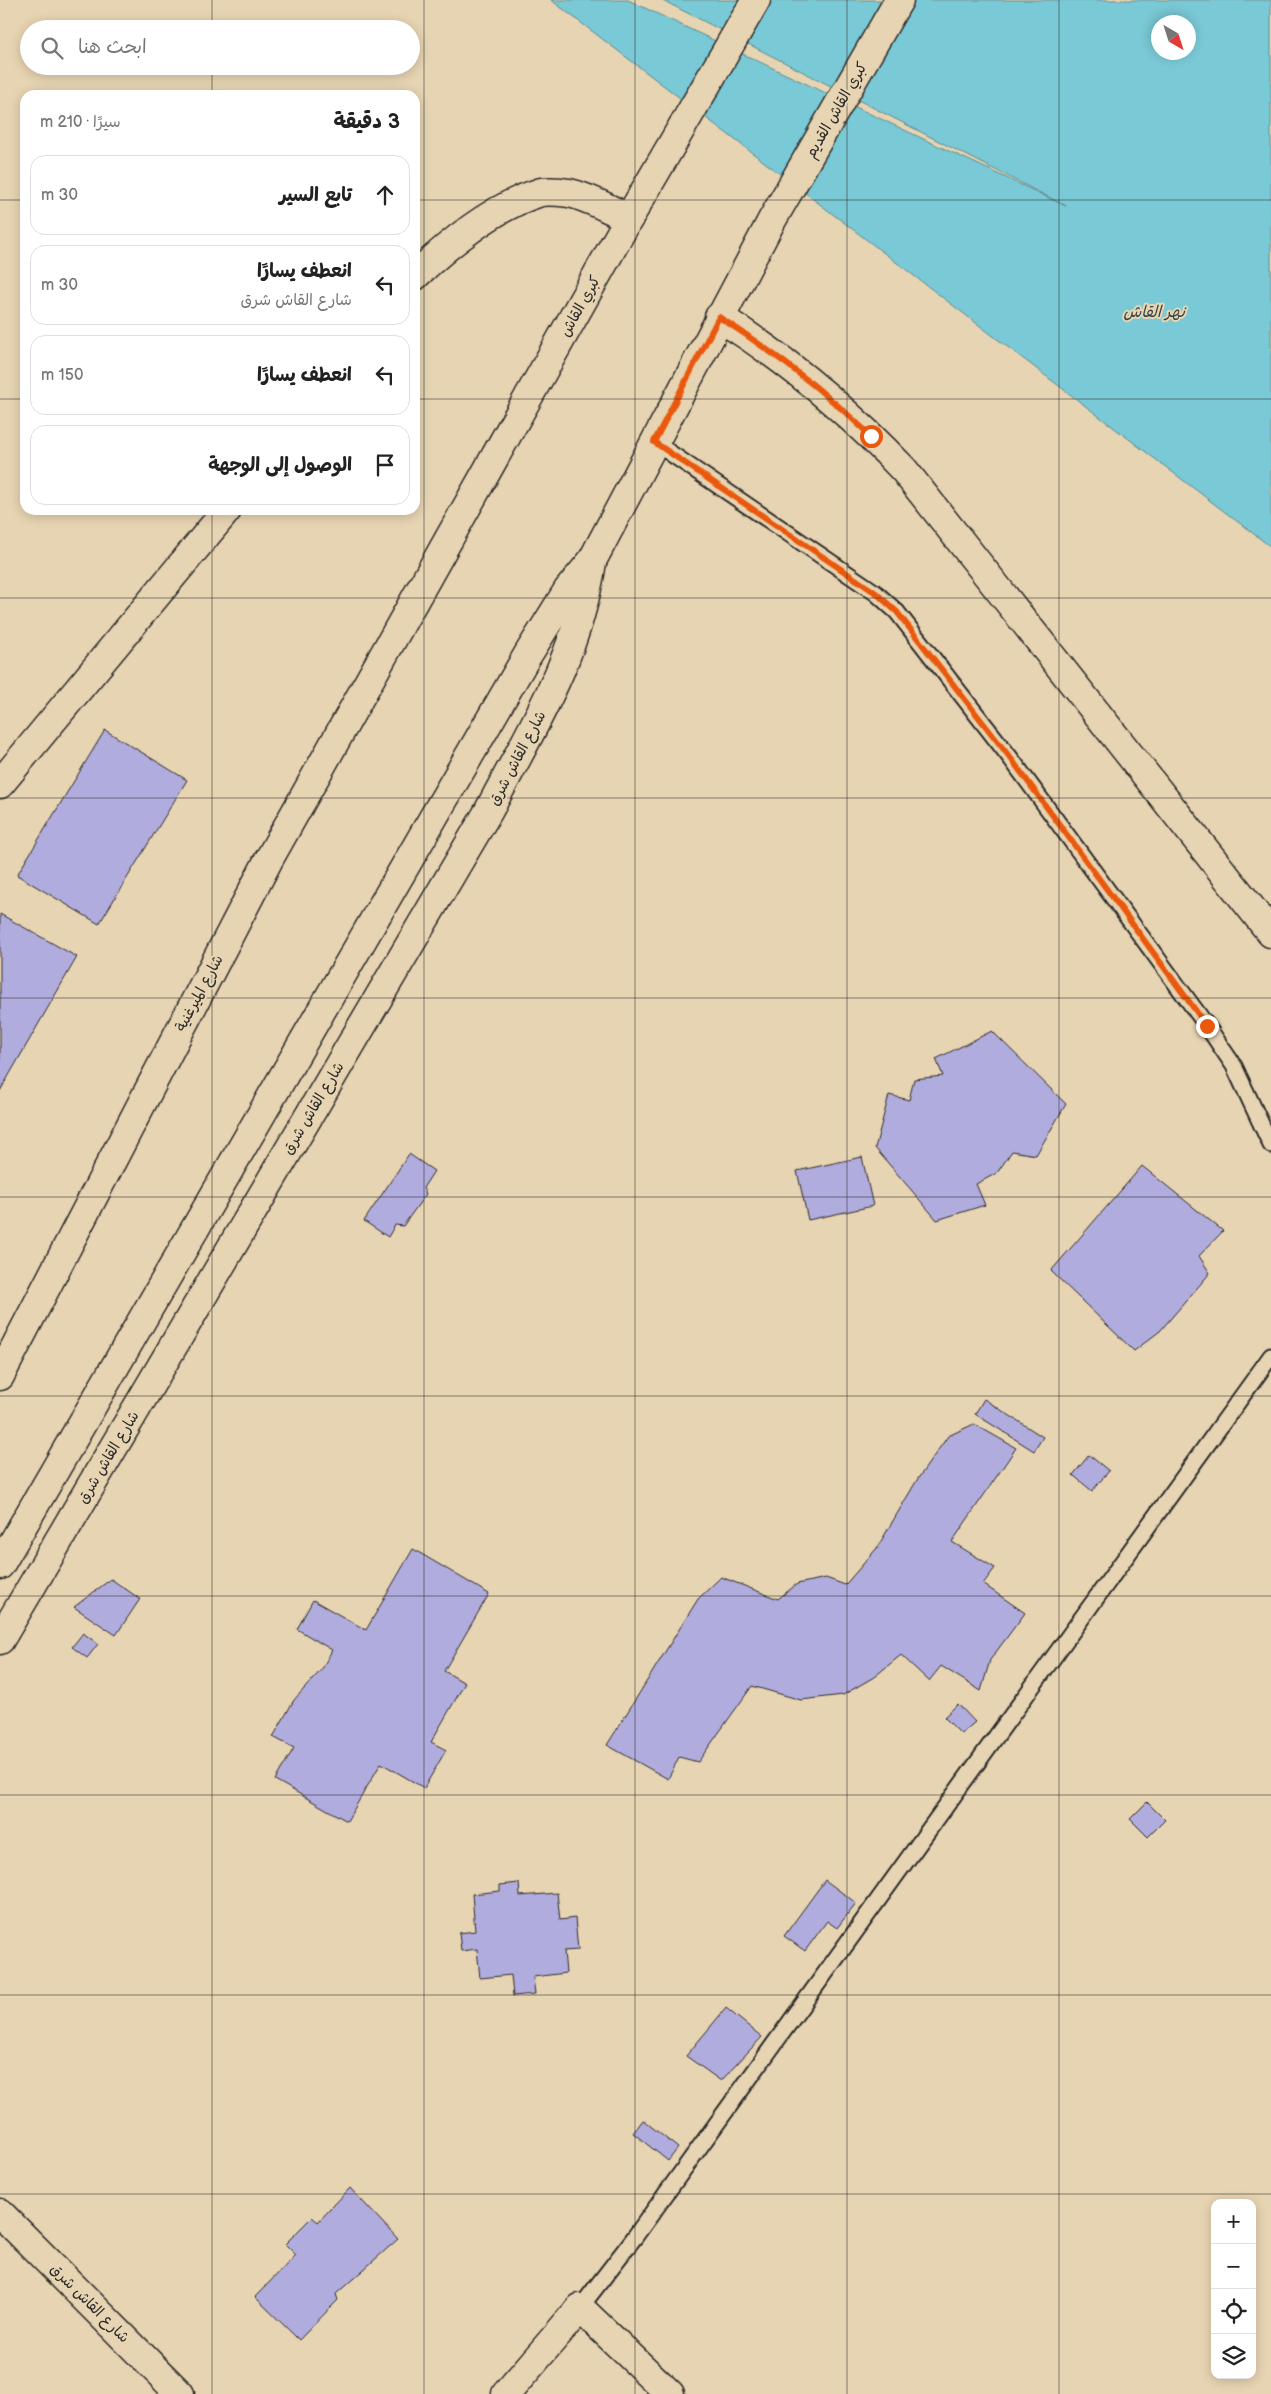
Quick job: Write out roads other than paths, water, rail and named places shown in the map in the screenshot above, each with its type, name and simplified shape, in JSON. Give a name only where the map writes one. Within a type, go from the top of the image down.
[{"type":"main road","name":"كبري القاش","points":[[406,613],[654,174],[756,0]]},
{"type":"main road","name":"كبري القاش القديم","points":[[772,220],[899,0]]},
{"type":"main road","points":[[420,271],[442,250],[477,226],[512,204],[540,192],[570,193],[629,218]]},
{"type":"main road","name":"شارع القاش شرق","points":[[0,1565],[527,656],[568,590],[592,561],[719,317],[772,220]]},
{"type":"main road","points":[[719,317],[760,343],[799,372],[871,436],[904,470],[1271,933]]},
{"type":"main road","points":[[0,784],[223,515]]},
{"type":"main road","name":"شارع القاش شرق","points":[[0,1640],[488,812],[554,688],[572,646],[586,600],[592,561]]},
{"type":"main road","name":"شارع الميرغنية","points":[[0,1376],[268,861],[406,613]]},
{"type":"main road","name":"شارع القاش شرق","points":[[0,2213],[180,2394]]},
{"type":"main road","points":[[506,2394],[580,2308],[670,2394]]},
{"type":"lane","points":[[654,442],[876,593],[897,612],[1012,760],[1207,1026],[1234,1066],[1271,1146]]},
{"type":"lane","points":[[580,2308],[663,2197],[1271,1356]]},
{"type":"water","name":"نهر القاش","points":[[551,0],[628,0],[1066,206],[662,0],[1271,0],[1271,547]]}]
